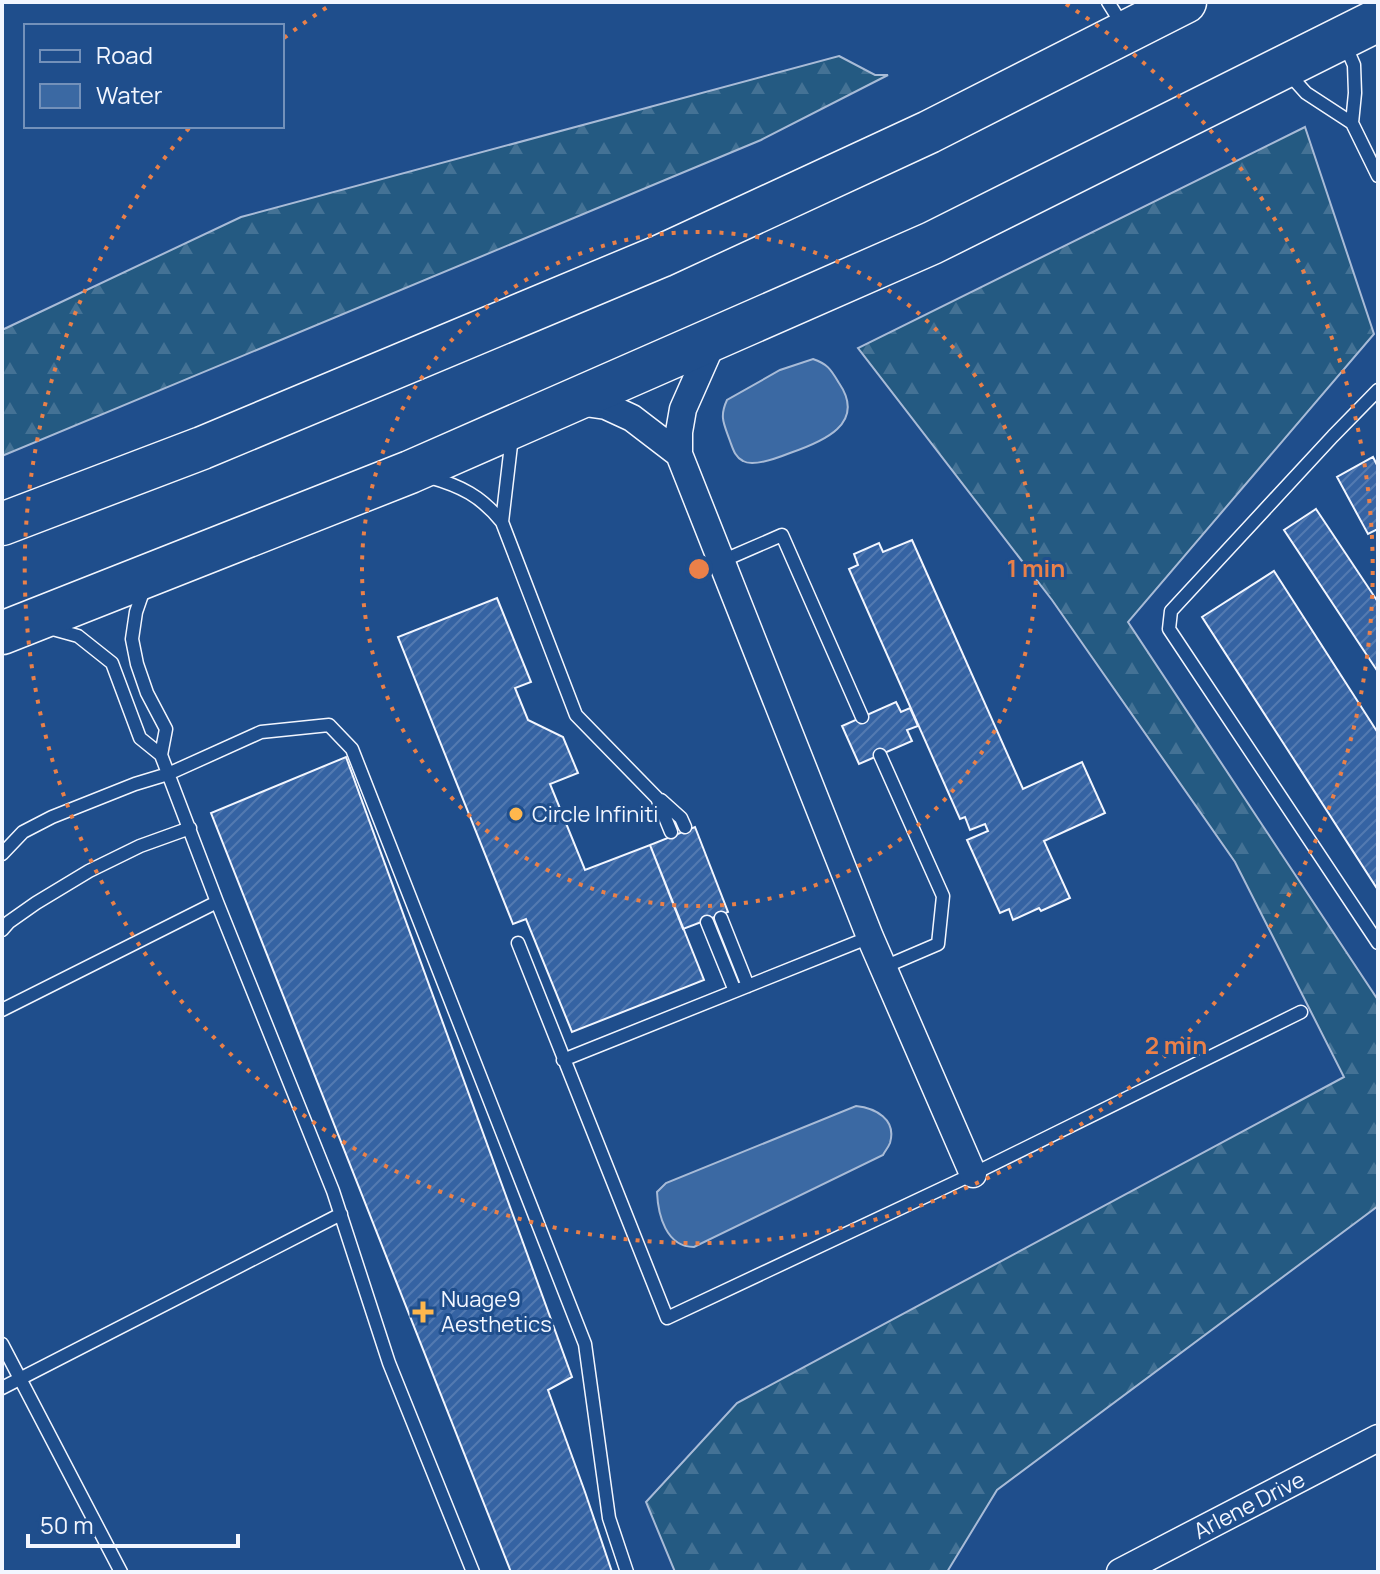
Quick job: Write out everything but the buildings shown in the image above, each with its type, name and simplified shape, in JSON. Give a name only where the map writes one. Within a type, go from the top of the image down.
[{"type":"highway","points":[[2,524],[202,448],[661,256],[929,132],[1117,17],[1185,2]]},
{"type":"highway","points":[[15,628],[410,472],[932,243],[1360,29]]},
{"type":"street","points":[[714,339],[683,409],[679,454],[882,968],[973,1174]]},
{"type":"street","points":[[573,401],[606,406],[632,418],[679,454]]},
{"type":"street","name":"Arlene Drive","points":[[1120,1572],[1378,1438]]},
{"type":"lane","points":[[1352,123],[1354,65],[1360,29]]},
{"type":"lane","points":[[1283,68],[1306,93],[1352,123],[1378,176]]},
{"type":"lane","points":[[1378,392],[1333,436],[1171,611],[1169,629],[1378,943]]},
{"type":"lane","points":[[502,522],[511,445],[524,422]]},
{"type":"lane","points":[[410,472],[452,484],[473,494],[502,522],[576,715],[657,798],[681,818],[685,827]]},
{"type":"lane","points":[[722,561],[782,535],[862,717]]},
{"type":"lane","points":[[149,575],[136,612],[132,639],[142,679],[166,729],[161,755]]},
{"type":"lane","points":[[15,628],[78,636],[112,663],[140,738],[161,755],[341,1214],[389,1363],[473,1572]]},
{"type":"lane","points":[[2,854],[23,832],[52,817],[168,774],[261,732],[329,725],[352,749],[585,1344],[609,1518],[627,1572]]},
{"type":"lane","points":[[880,755],[943,896],[938,944],[882,968]]},
{"type":"lane","points":[[657,798],[671,832]]},
{"type":"lane","points":[[2,930],[36,903],[89,871],[140,846],[190,828]]},
{"type":"lane","points":[[2,1010],[217,902]]},
{"type":"lane","points":[[721,918],[748,986]]},
{"type":"lane","points":[[707,922],[735,991]]},
{"type":"lane","points":[[563,1060],[870,937]]},
{"type":"lane","points":[[518,943],[667,1318],[973,1174],[1301,1012]]},
{"type":"lane","points":[[2,1388],[341,1214]]},
{"type":"lane","points":[[2,1344],[121,1572]]},
{"type":"green space","points":[[839,56],[875,75],[888,75],[761,140],[2,456],[2,330],[241,217]]},
{"type":"green space","points":[[1305,127],[1374,334],[1128,622],[1378,1000],[1378,1206],[997,1490],[947,1572],[675,1572],[646,1502],[737,1403],[1344,1077],[1235,862],[1052,600],[858,348]]},
{"type":"water","points":[[813,359],[829,368],[839,383],[848,410],[844,420],[827,437],[802,449],[760,462],[747,463],[740,459],[733,450],[723,420],[727,400],[780,370]]},
{"type":"water","points":[[856,1106],[877,1112],[887,1121],[891,1135],[883,1155],[694,1247],[684,1246],[670,1236],[659,1210],[657,1192],[666,1183]]},
{"type":"place","name":"Circle Infiniti","points":[[516,814]]},
{"type":"place","name":"Nuage9 Aesthetics","points":[[423,1312]]}]
